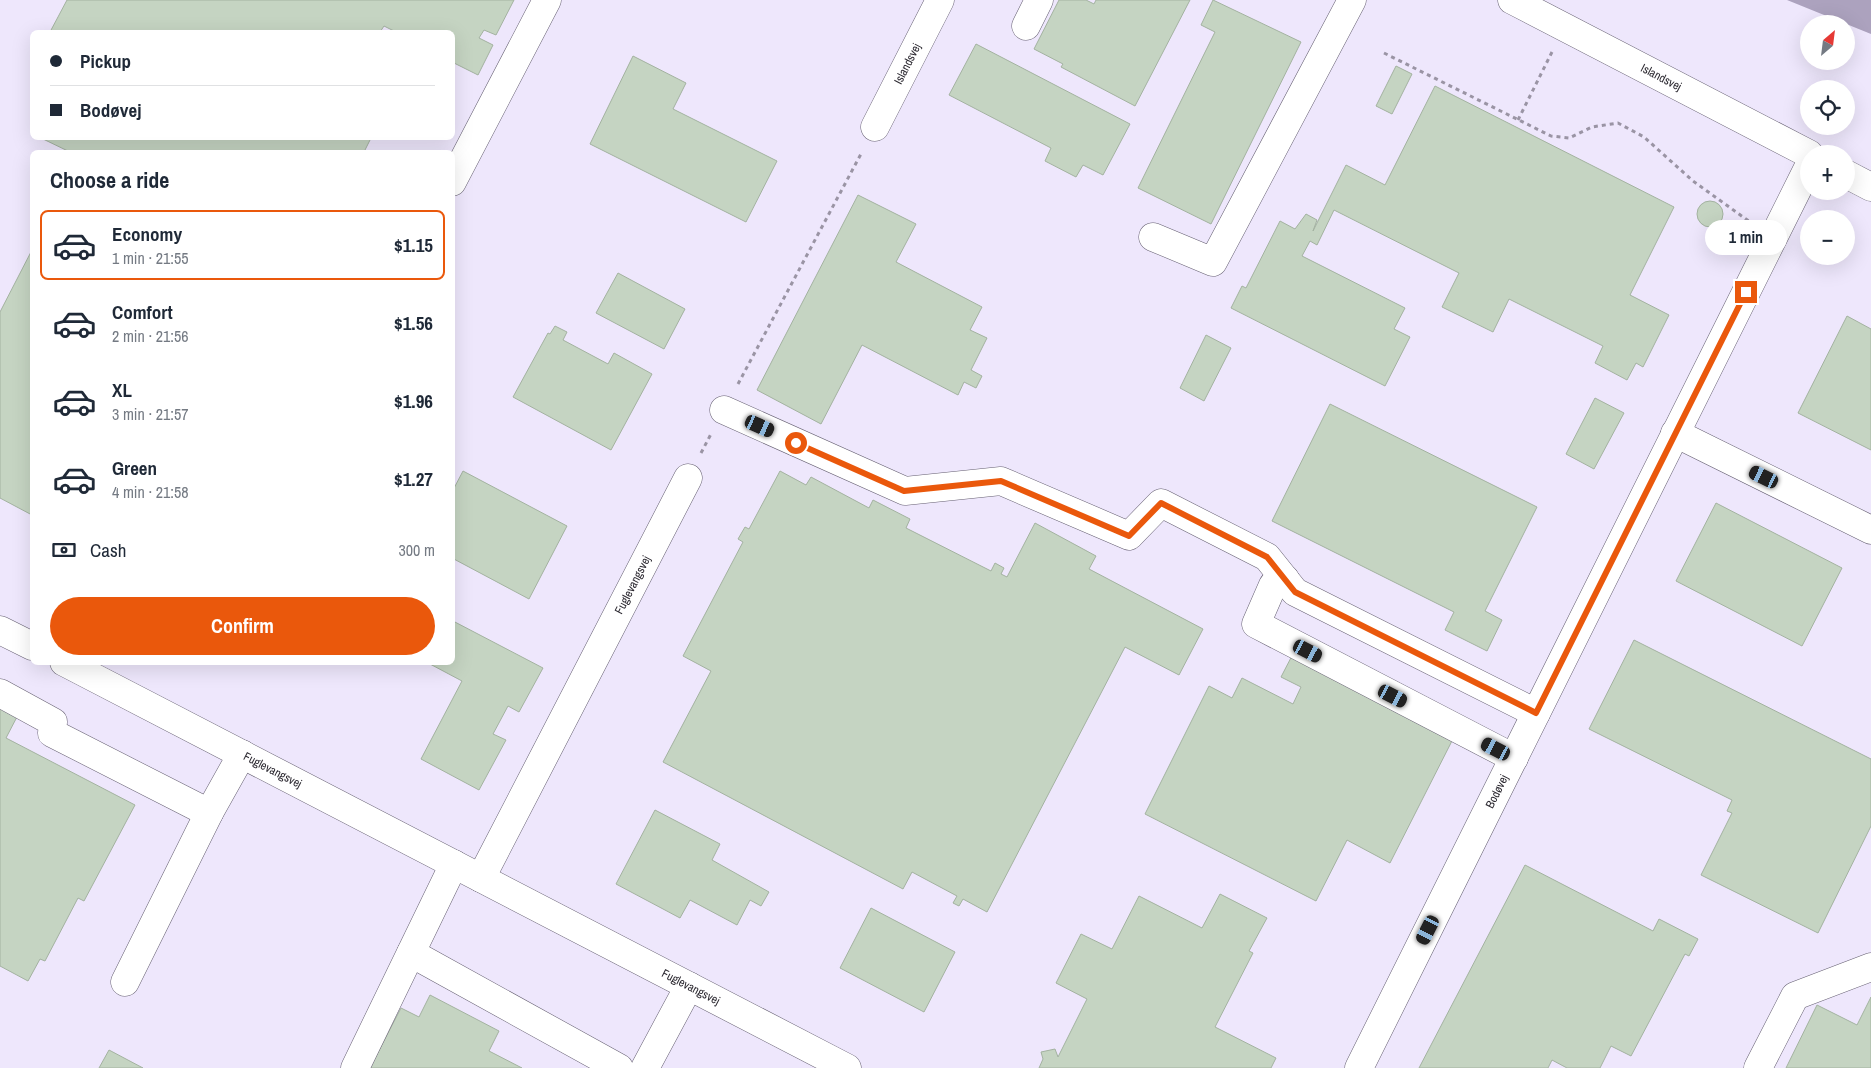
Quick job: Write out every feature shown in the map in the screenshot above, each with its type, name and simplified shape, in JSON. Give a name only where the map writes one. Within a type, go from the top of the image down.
[{"type":"street","points":[[455,176],[547,0]]},
{"type":"street","name":"Islandsvej","points":[[875,127],[940,0]]},
{"type":"street","points":[[1026,26],[1039,0]]},
{"type":"street","points":[[1152,237],[1213,262],[1352,0]]},
{"type":"street","name":"Islandsvej","points":[[1512,0],[1800,149]]},
{"type":"street","points":[[1855,179],[1871,187]]},
{"type":"street","name":"Bodøvej","points":[[1359,1068],[1800,184]]},
{"type":"street","points":[[724,410],[904,491],[1001,481],[1129,536],[1161,503],[1267,557],[1295,592],[1536,713]]},
{"type":"street","points":[[1675,433],[1871,530]]},
{"type":"street","name":"Fuglevangsvej","points":[[481,878],[688,478]]},
{"type":"street","points":[[1285,579],[1273,585],[1256,624],[1514,758]]},
{"type":"street","points":[[0,630],[30,645]]},
{"type":"street","name":"Fuglevangsvej","points":[[70,665],[689,986],[816,1061],[847,1068]]},
{"type":"street","points":[[0,693],[53,722],[52,733],[209,813]]},
{"type":"street","points":[[125,982],[209,813],[242,754]]},
{"type":"street","points":[[355,1068],[454,864]]},
{"type":"street","points":[[411,953],[619,1068]]},
{"type":"street","points":[[1758,1068],[1794,996],[1871,967]]},
{"type":"street","points":[[645,1068],[689,986]]},
{"type":"path","points":[[1518,120],[1564,27]]},
{"type":"path","points":[[1384,53],[1551,136],[1569,138],[1592,127],[1618,123],[1644,137],[1693,181],[1772,239]]},
{"type":"path","points":[[688,478],[875,127]]},
{"type":"shaded area","points":[[1787,0],[1871,0],[1871,34],[1855,28],[1855,15],[1824,15]]},
{"type":"building","points":[[67,0],[514,0],[496,35],[484,30],[479,38],[493,45],[478,75],[455,64],[455,30],[392,30],[384,26],[381,30],[51,30]]},
{"type":"building","points":[[1059,0],[1086,0],[1094,4],[1096,0],[1190,0],[1135,106],[1061,67],[1063,64],[1034,49]]},
{"type":"building","points":[[1213,0],[1301,42],[1211,224],[1138,188],[1215,32],[1201,25]]},
{"type":"building","points":[[976,44],[1130,124],[1103,175],[1083,165],[1076,177],[1045,161],[1051,148],[949,95]]},
{"type":"building","points":[[633,56],[686,83],[673,109],[777,161],[746,222],[590,144]]},
{"type":"building","points":[[1396,66],[1412,74],[1392,114],[1376,106]]},
{"type":"building","points":[[1435,86],[1674,207],[1630,295],[1669,315],[1643,367],[1636,363],[1627,380],[1595,363],[1603,346],[1509,299],[1493,332],[1442,307],[1459,273],[1334,210],[1317,245],[1310,241],[1302,256],[1405,308],[1394,329],[1410,337],[1385,386],[1231,308],[1242,286],[1246,288],[1280,221],[1295,229],[1306,214],[1317,220],[1313,231],[1346,165],[1385,185]]},
{"type":"building","points":[[45,140],[370,140],[365,150],[66,150]]},
{"type":"building","points":[[858,195],[916,224],[896,262],[982,307],[970,330],[987,338],[971,370],[982,376],[976,388],[964,382],[958,395],[862,345],[821,424],[757,390]]},
{"type":"building","points":[[1710,201],[1719,205],[1723,214],[1719,223],[1710,227],[1701,223],[1697,214],[1701,205]]},
{"type":"building","points":[[30,254],[30,514],[0,498],[0,312]]},
{"type":"building","points":[[618,273],[685,309],[664,349],[596,313]]},
{"type":"building","points":[[1847,316],[1871,329],[1871,450],[1798,413]]},
{"type":"building","points":[[555,326],[567,332],[563,340],[608,364],[614,353],[652,374],[611,450],[513,397],[548,333],[550,334]]},
{"type":"building","points":[[1206,335],[1231,348],[1204,401],[1180,388]]},
{"type":"building","points":[[1595,398],[1624,413],[1594,469],[1566,454]]},
{"type":"building","points":[[1330,404],[1537,507],[1485,611],[1502,620],[1487,651],[1445,630],[1454,612],[1272,521]]},
{"type":"building","points":[[463,471],[567,526],[529,599],[455,560],[455,486]]},
{"type":"building","points":[[780,471],[806,485],[811,477],[869,508],[873,500],[910,519],[906,528],[991,571],[995,563],[1004,568],[1001,574],[1007,577],[1035,523],[1096,556],[1089,569],[1203,629],[1179,675],[1125,647],[987,912],[963,899],[959,906],[953,903],[957,896],[912,872],[903,889],[663,762],[711,671],[683,656],[743,542],[738,539],[745,527],[749,529]]},
{"type":"building","points":[[1716,503],[1842,568],[1802,646],[1676,581]]},
{"type":"building","points":[[455,622],[543,668],[519,712],[508,706],[493,734],[506,740],[479,790],[421,759],[462,681],[432,665],[455,665]]},
{"type":"building","points":[[1634,640],[1871,759],[1871,826],[1818,933],[1701,875],[1732,813],[1727,811],[1732,800],[1589,729]]},
{"type":"building","points":[[1295,650],[1456,733],[1390,863],[1347,840],[1316,901],[1145,814],[1209,686],[1232,698],[1242,678],[1293,704],[1301,687],[1281,677]]},
{"type":"building","points":[[0,703],[19,713],[6,738],[135,805],[84,901],[78,898],[45,961],[40,959],[28,981],[0,966]]},
{"type":"building","points":[[655,810],[720,844],[712,860],[769,892],[761,906],[750,900],[737,925],[690,900],[680,918],[616,884]]},
{"type":"building","points":[[1525,865],[1653,931],[1659,919],[1698,939],[1689,956],[1685,954],[1631,1056],[1611,1046],[1600,1068],[1567,1068],[1552,1060],[1548,1068],[1419,1068]]},
{"type":"building","points":[[1220,894],[1267,918],[1249,951],[1253,953],[1215,1027],[1276,1058],[1271,1068],[1039,1068],[1043,1059],[1041,1052],[1055,1049],[1058,1057],[1087,999],[1056,983],[1081,934],[1112,949],[1139,896],[1202,928]]},
{"type":"building","points":[[871,908],[955,952],[924,1012],[840,968]]},
{"type":"building","points":[[430,995],[499,1031],[489,1051],[522,1068],[370,1068],[401,1008],[419,1017]]},
{"type":"building","points":[[1871,997],[1871,1068],[1786,1068],[1817,1005],[1857,1025]]},
{"type":"building","points":[[109,1050],[143,1068],[99,1068]]},
{"type":"route","points":[[796,443],[904,491],[1001,481],[1129,536],[1161,503],[1267,557],[1295,592],[1536,713],[1746,292]]}]
